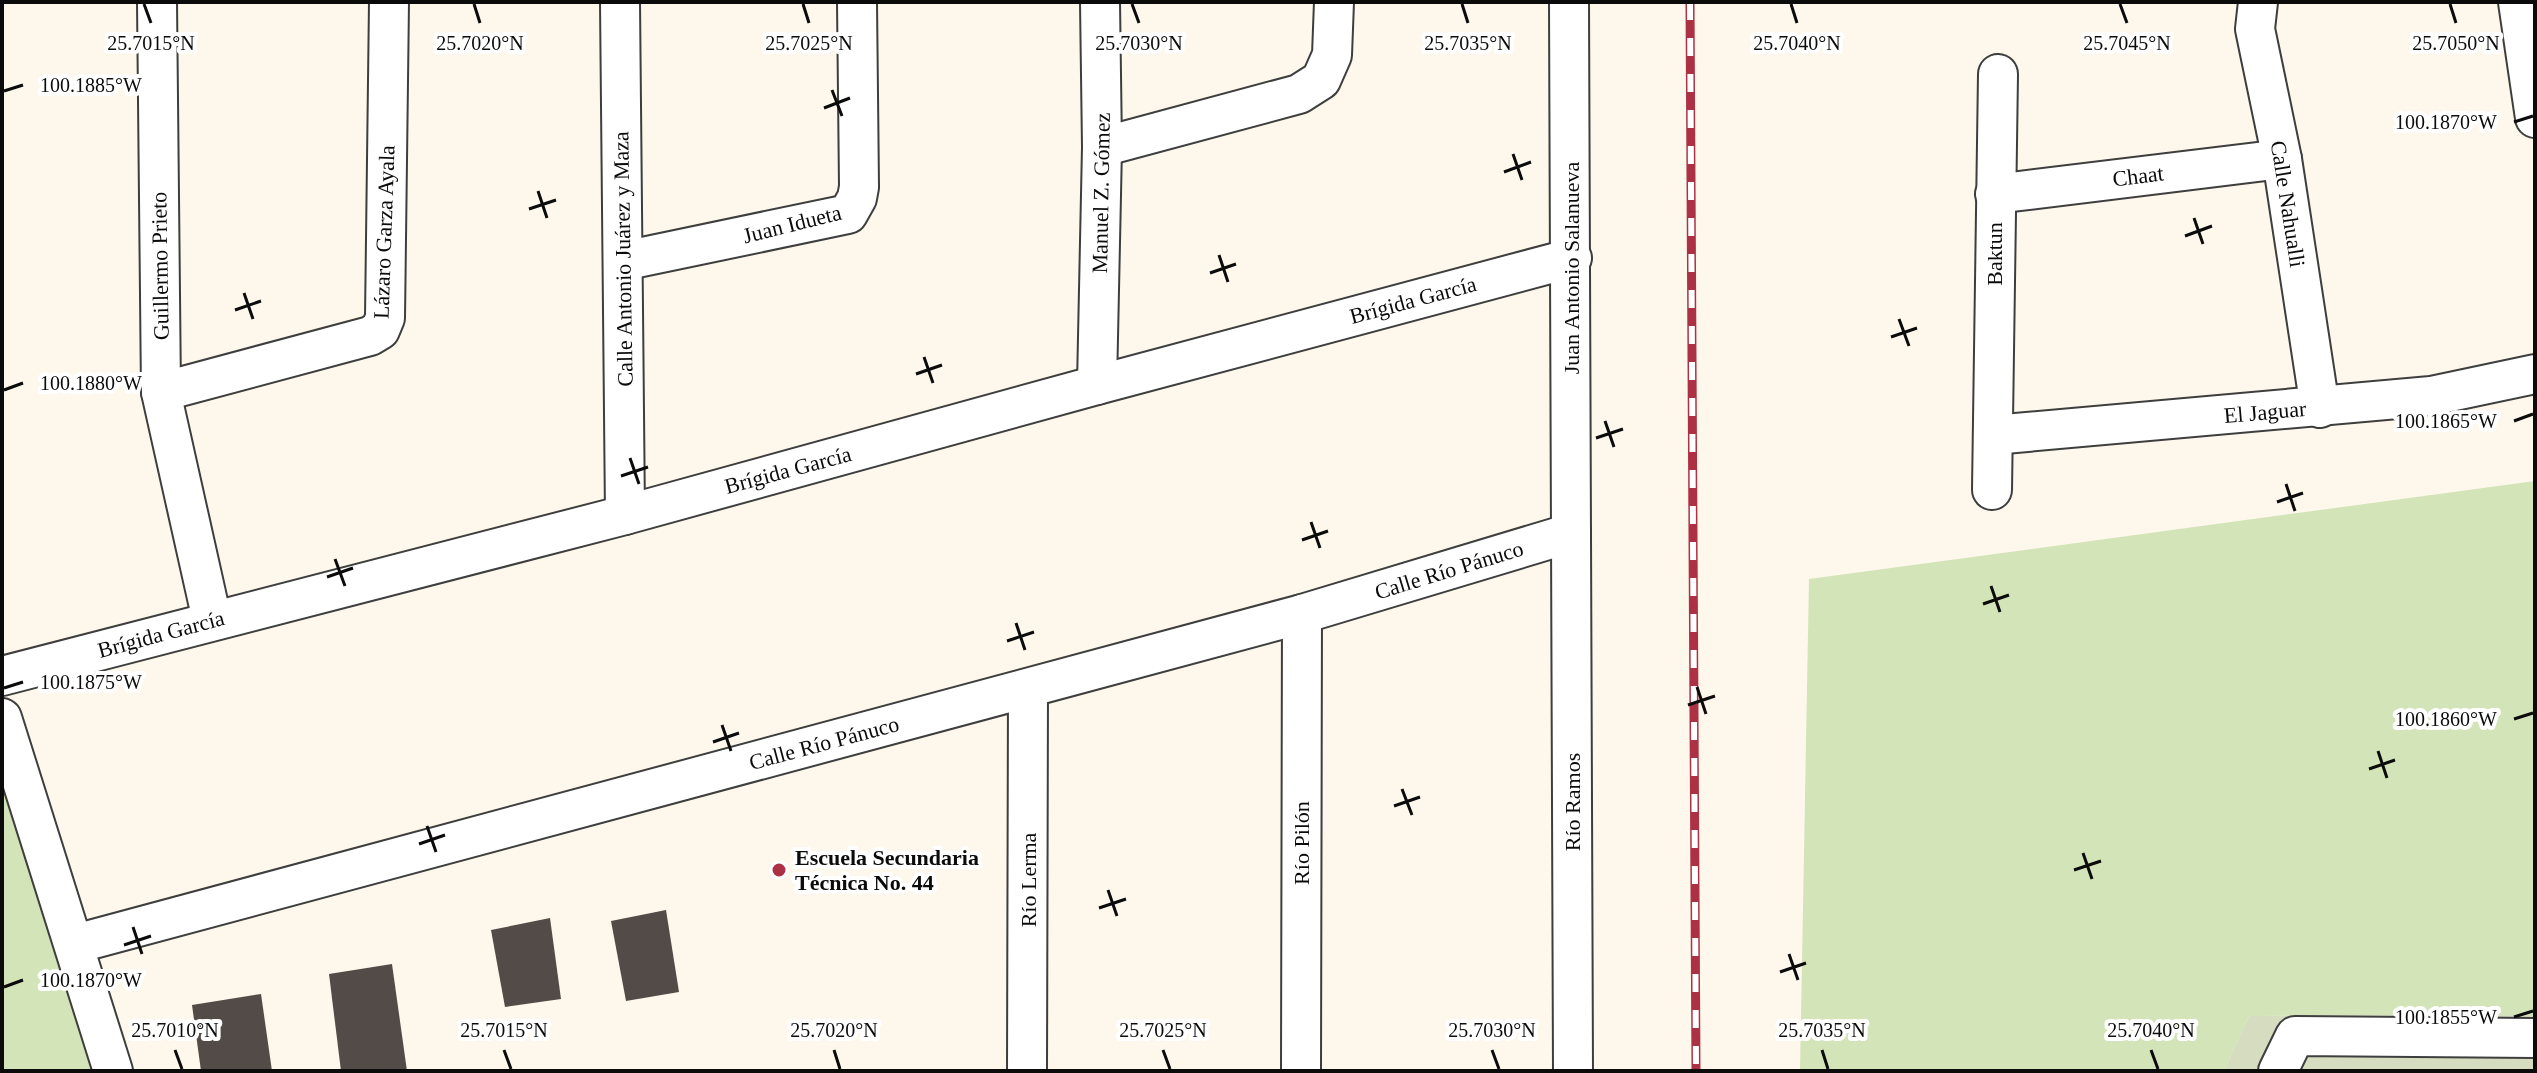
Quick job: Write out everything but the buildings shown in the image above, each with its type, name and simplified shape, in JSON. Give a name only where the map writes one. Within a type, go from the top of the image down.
[{"type":"street","name":"Guillermo Prieto","points":[[157,2],[161,392],[212,620]]},
{"type":"street","name":"Lázaro Garza Ayala","points":[[161,392],[370,336],[380,330],[385,318],[389,2]]},
{"type":"street","name":"Calle Antonio Juárez y Maza","points":[[620,2],[625,515]]},
{"type":"street","name":"Juan Idueta","points":[[623,261],[848,214],[859,187],[857,2]]},
{"type":"street","name":"Manuel Z. Gómez","points":[[1097,385],[1102,147],[1100,2]]},
{"type":"street","points":[[1102,147],[1299,94],[1321,80],[1332,55],[1334,2]]},
{"type":"street","name":"Juan Antonio Salanueva","points":[[1569,2],[1571,533]]},
{"type":"street","name":"Calle Nahualli","points":[[2258,2],[2255,29],[2282,159],[2320,408]]},
{"type":"street","points":[[2518,2],[2535,118]]},
{"type":"street","name":"Baktun","points":[[1992,490],[1998,74]]},
{"type":"street","name":"Chaat","points":[[1995,194],[2282,159]]},
{"type":"street","name":"Brígida García","points":[[2,676],[625,515],[1572,258]]},
{"type":"street","name":"El Jaguar","points":[[1993,435],[2431,396],[2535,374]]},
{"type":"street","name":"Calle Río Pánuco","points":[[75,944],[1302,614],[1571,533]]},
{"type":"street","name":"Río Ramos","points":[[1571,533],[1573,1071]]},
{"type":"street","name":"Río Pilón","points":[[1301,1071],[1302,614]]},
{"type":"street","name":"Río Lerma","points":[[1027,1071],[1028,689]]},
{"type":"street","points":[[2,718],[113,1071]]},
{"type":"street","points":[[2278,1071],[2295,1036],[2535,1038]]},
{"type":"green space","points":[[2535,481],[2535,1015],[2249,1016],[2224,1071],[1800,1071],[1809,579]]},
{"type":"green space","points":[[2,718],[113,1071],[2,1071]]},
{"type":"green space","points":[[2535,1015],[2535,1071],[2224,1071],[2249,1016]]},
{"type":"railway","points":[[1690,2],[1696,1071]]},
{"type":"place","name":"Escuela Secundaria Técnica No. 44","points":[[779,870]]}]
